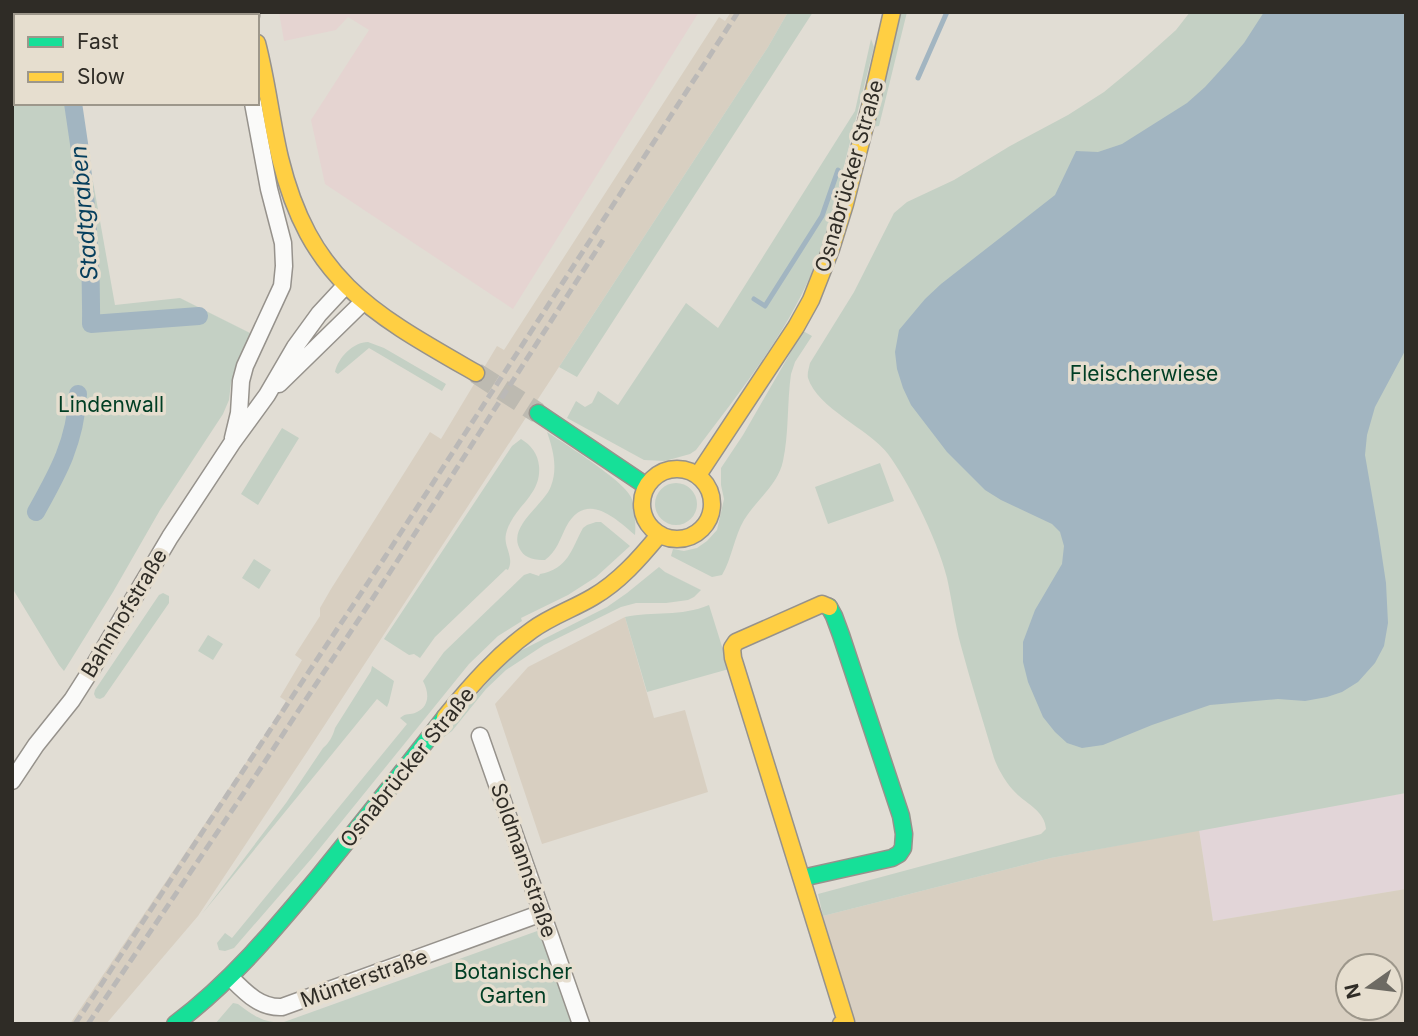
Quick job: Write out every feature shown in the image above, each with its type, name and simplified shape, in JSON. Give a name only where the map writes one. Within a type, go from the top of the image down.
[{"type":"main road","name":"Osnabrücker Straße","points":[[698,475],[811,300],[845,204],[892,12]]},
{"type":"main road","points":[[259,51],[289,192],[316,248],[345,286],[363,302],[394,325],[476,373]]},
{"type":"main road","points":[[538,413],[645,485]]},
{"type":"main road","points":[[676,468],[698,475],[711,495],[709,519],[702,529],[692,536],[680,539],[659,535],[643,516],[641,506],[645,485],[665,470],[676,468]]},
{"type":"main road","name":"Osnabrücker Straße","points":[[175,1024],[231,978],[252,956],[466,691],[494,662],[542,623],[599,594],[643,555],[659,535]]},
{"type":"main road","points":[[802,878],[892,858],[899,855],[905,842],[892,788],[863,696],[834,616],[826,604],[736,642],[732,648],[843,1023]]},
{"type":"street","name":"Bahnhofstraße","points":[[232,443],[245,366],[282,286],[284,266],[283,243],[254,105]]},
{"type":"street","name":"Bahnhofstraße","points":[[12,781],[36,745],[72,700],[170,537],[267,395],[295,346],[345,286]]},
{"type":"street","name":"Bahnhofstraße","points":[[267,395],[363,302]]},
{"type":"street","name":"Soldmannstraße","points":[[480,736],[581,1024]]},
{"type":"street","name":"Münterstraße","points":[[231,978],[260,1004],[282,1007],[542,913]]},
{"type":"shaded area","points":[[279,12],[699,12],[513,309],[325,184],[311,120],[369,30],[348,17],[336,30],[284,41]]},
{"type":"shaded area","points":[[731,12],[788,12],[768,47],[198,916],[106,1024],[70,1024],[286,701],[280,697],[302,660],[295,655],[320,616],[320,608],[430,432],[441,439],[497,346],[504,350],[719,17],[725,21]]},
{"type":"shaded area","points":[[625,617],[654,718],[685,710],[708,792],[542,844],[495,704],[528,667]]},
{"type":"shaded area","points":[[1406,793],[1406,889],[1213,921],[1199,830]]},
{"type":"shaded area","points":[[1199,830],[1213,921],[1406,889],[1406,1024],[855,1024],[823,916],[1051,858]]},
{"type":"green space","name":"Lindenwall","points":[[12,12],[63,12],[14,14],[14,105],[79,105],[115,305],[180,298],[250,333],[231,383],[229,400],[223,414],[160,510],[64,671],[14,591],[12,594]]},
{"type":"green space","points":[[788,12],[813,12],[577,377],[559,367],[768,47]]},
{"type":"green space","points":[[900,12],[907,12],[879,126],[872,127]]},
{"type":"green space","name":"Fleischerwiese","points":[[1190,12],[1406,12],[1406,793],[1051,858],[823,916],[818,894],[1041,834],[1046,829],[1042,817],[1013,790],[996,762],[961,646],[943,564],[914,497],[888,454],[869,436],[832,409],[813,389],[808,376],[810,363],[854,292],[894,213],[907,202],[954,180],[1104,92],[1176,30]]},
{"type":"green space","points":[[871,39],[874,47],[826,233],[812,272],[774,343],[696,450],[665,461],[644,460],[567,418],[576,401],[585,407],[592,403],[598,391],[618,405],[686,303],[718,328],[855,111]]},
{"type":"green space","points":[[803,331],[812,336],[795,362],[791,374],[786,440],[780,470],[772,485],[744,520],[722,575],[712,577],[671,556],[673,549],[684,551],[697,548],[717,530],[724,499],[721,468]]},
{"type":"green space","points":[[368,342],[384,348],[446,384],[442,391],[369,348],[338,374],[335,372],[339,361],[347,352]]},
{"type":"green space","points":[[282,428],[299,438],[258,505],[241,494]]},
{"type":"green space","points":[[547,432],[593,463],[626,490],[633,505],[635,535],[610,515],[591,509],[582,510],[574,516],[555,549],[545,560],[523,554],[517,542],[518,534],[527,517],[547,494],[553,479],[554,459]]},
{"type":"green space","points":[[521,439],[536,454],[539,476],[506,534],[510,561],[508,570],[435,637],[420,658],[414,654],[409,655],[384,639],[512,446]]},
{"type":"green space","points":[[880,463],[894,501],[828,524],[815,487]]},
{"type":"green space","points":[[676,483],[691,489],[697,504],[691,519],[676,525],[661,519],[655,504],[661,489]]},
{"type":"green space","points":[[601,522],[630,546],[596,577],[568,595],[521,618],[522,621],[498,636],[469,664],[312,858],[234,948],[219,950],[217,943],[225,933],[232,938],[407,724],[400,718],[417,712],[424,706],[427,694],[423,681],[444,652],[524,575],[530,573],[539,576],[563,563],[583,528]]},
{"type":"green space","points":[[254,559],[271,570],[259,589],[242,578]]},
{"type":"green space","points":[[659,567],[701,590],[688,600],[636,603],[621,607],[544,645],[506,670],[486,689],[452,731],[429,748],[512,655],[607,607]]},
{"type":"green space","points":[[163,593],[169,596],[169,603],[104,697],[96,698],[95,690],[159,595]]},
{"type":"green space","points":[[709,605],[729,669],[647,692],[625,617],[688,611]]},
{"type":"green space","points":[[208,635],[223,644],[213,660],[198,651]]},
{"type":"green space","points":[[372,666],[394,681],[387,707],[377,699],[202,914],[329,742]]},
{"type":"green space","name":"Botanischer Garten","points":[[540,930],[571,1024],[215,1024],[233,1003],[265,1020],[284,1022]]},
{"type":"water","name":"Fleischerwiese","points":[[1264,12],[1406,12],[1406,349],[1375,407],[1367,435],[1365,455],[1386,583],[1388,623],[1384,646],[1375,663],[1358,682],[1342,692],[1305,701],[1278,699],[1210,705],[1103,745],[1082,748],[1067,743],[1043,717],[1028,682],[1023,662],[1023,642],[1035,610],[1062,564],[1064,546],[1060,532],[1052,524],[985,490],[947,452],[911,405],[903,388],[895,352],[899,330],[941,284],[1055,195],[1076,151],[1098,152],[1122,144],[1187,103],[1244,43]]},
{"type":"waterway","points":[[918,78],[947,12]]},
{"type":"waterway","name":"Stadtgraben","points":[[73,105],[87,213],[91,324],[199,316]]},
{"type":"waterway","points":[[754,299],[765,306],[822,216],[838,170]]},
{"type":"waterway","name":"Stadtgraben","points":[[36,512],[52,483],[69,442],[78,394]]},
{"type":"tunnel","points":[[476,373],[538,413]]},
{"type":"railway","points":[[75,1024],[385,557],[738,12]]},
{"type":"railway","points":[[88,1024],[396,563],[603,240]]},
{"type":"traffic: fast","points":[[538,413],[645,485]]},
{"type":"traffic: fast","points":[[802,878],[892,858],[903,848],[901,816],[841,635],[829,607]]},
{"type":"traffic: fast","points":[[175,1024],[215,991],[269,935],[445,717]]},
{"type":"traffic: slow","points":[[698,475],[811,300],[845,204],[892,12]]},
{"type":"traffic: slow","points":[[259,51],[280,158],[293,200],[309,235],[328,265],[351,290],[377,311],[406,332],[476,373]]},
{"type":"traffic: slow","points":[[684,469],[697,475],[706,484],[710,490],[712,504],[710,518],[702,529],[691,537],[670,539],[652,529],[644,518],[642,497],[652,479],[663,471],[684,469]]},
{"type":"traffic: slow","points":[[445,717],[508,649],[539,625],[603,591],[637,561],[659,535]]},
{"type":"traffic: slow","points":[[829,607],[822,604],[736,642],[732,648],[846,1022],[841,1024]]}]
